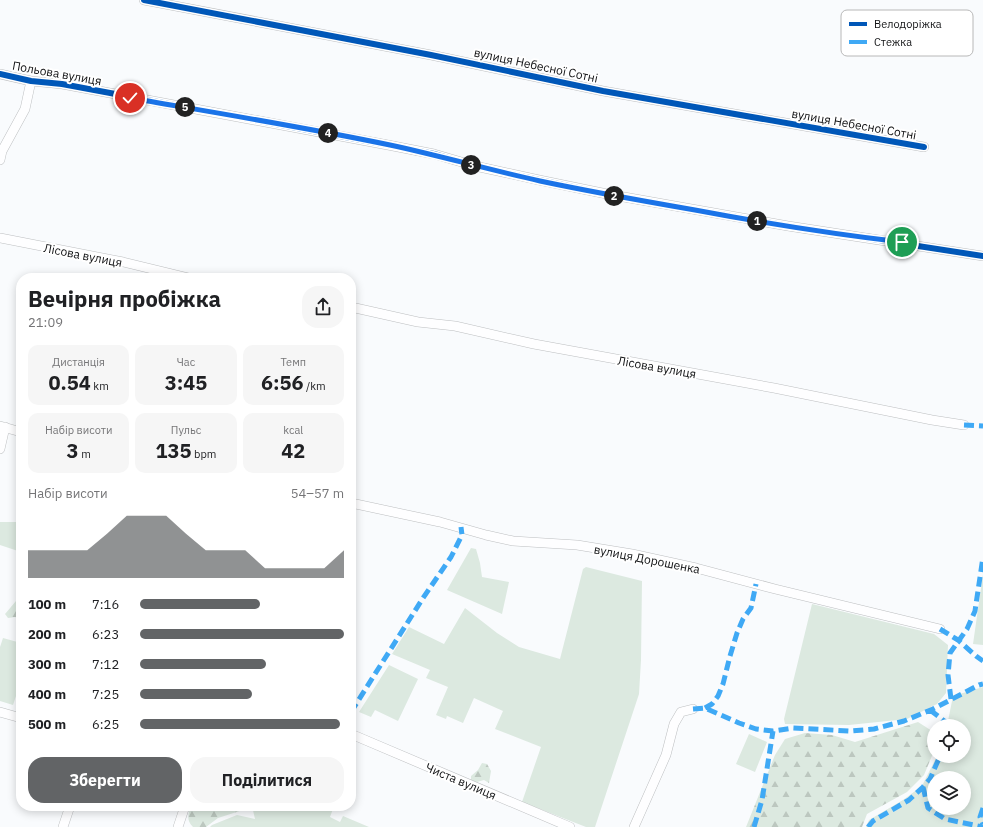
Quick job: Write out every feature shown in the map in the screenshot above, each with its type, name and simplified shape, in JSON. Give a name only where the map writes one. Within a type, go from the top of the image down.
[{"type":"street","name":"вулиця Небесної Сотні","points":[[144,0],[431,55],[603,91],[924,147]]},
{"type":"street","name":"Польова вулиця","points":[[0,74],[31,81],[62,84],[380,143],[434,154],[475,166],[607,194],[796,227],[983,256]]},
{"type":"street","points":[[0,160],[2,151],[25,108],[31,81]]},
{"type":"street","name":"Лісова вулиця","points":[[0,238],[123,262],[168,273]]},
{"type":"street","name":"Лісова вулиця","points":[[356,308],[418,322],[455,326],[534,344],[964,425]]},
{"type":"street","points":[[0,449],[3,427],[16,431]]},
{"type":"street","name":"вулиця Дорошенка","points":[[356,504],[440,522],[513,541],[577,545],[632,554],[696,568],[940,630]]},
{"type":"street","points":[[634,827],[666,755],[674,724],[682,712],[693,709]]},
{"type":"street","points":[[0,712],[16,717]]},
{"type":"street","name":"Чиста вулиця","points":[[356,736],[570,827]]},
{"type":"street","points":[[63,827],[68,811]]},
{"type":"street","points":[[178,827],[183,811]]},
{"type":"green space","points":[[0,522],[16,522],[16,550],[0,545]]},
{"type":"green space","points":[[471,548],[476,549],[482,577],[509,582],[502,614],[447,590]]},
{"type":"green space","points":[[586,567],[642,581],[639,694],[595,827],[586,827],[522,802],[541,747],[495,729],[503,711],[474,698],[463,723],[447,716],[446,719],[436,715],[448,687],[426,678],[430,670],[392,654],[409,627],[444,644],[465,608],[497,633],[519,647],[560,659],[583,569]]},
{"type":"green space","points":[[983,574],[983,645],[973,644]]},
{"type":"green space","points":[[16,601],[16,618],[8,618],[5,614]]},
{"type":"green space","points":[[812,604],[934,634],[948,645],[946,693],[937,704],[907,719],[849,725],[785,724],[784,719]]},
{"type":"green space","points":[[3,638],[16,642],[16,696],[13,705],[0,701],[0,647]]},
{"type":"green space","points":[[389,665],[418,679],[398,721],[375,710],[371,717],[359,712]]},
{"type":"green space","points":[[983,687],[983,827],[866,827],[869,820],[903,800],[922,786],[927,776],[927,815],[971,815],[971,771],[930,771],[934,763],[971,763],[971,719],[948,719],[953,696]]},
{"type":"green space","points":[[918,722],[927,728],[927,763],[929,763],[924,775],[907,792],[867,814],[862,827],[746,827],[775,755],[785,739],[805,733],[832,735],[855,742]]},
{"type":"green space","points":[[749,734],[767,742],[755,772],[736,764]]},
{"type":"green space","points":[[482,763],[487,764],[491,771],[489,783],[484,780],[477,782],[471,780],[471,776],[478,770]]},
{"type":"green space","points":[[240,811],[218,818],[206,827],[193,827],[189,822],[189,812]]},
{"type":"green space","points":[[253,811],[332,811],[330,817],[340,822],[343,816],[369,827],[210,827],[237,815],[255,819]]},
{"type":"marked path","points":[[964,425],[983,426]]},
{"type":"marked path","points":[[356,704],[423,598],[451,557],[462,535],[461,527]]},
{"type":"marked path","points":[[951,699],[948,675],[950,653],[967,629],[975,611],[983,557]]},
{"type":"marked path","points":[[705,708],[712,704],[718,696],[723,684],[737,633],[743,619],[751,608],[756,584]]},
{"type":"marked path","points":[[940,629],[958,640],[983,661]]},
{"type":"marked path","points":[[693,709],[705,708],[756,729],[773,731],[793,728],[850,731],[874,729],[904,721],[933,709],[983,684]]},
{"type":"marked path","points":[[930,710],[942,719]]},
{"type":"marked path","points":[[754,827],[762,800],[773,731]]},
{"type":"marked path","points":[[868,827],[873,821],[909,800],[930,779],[937,763]]},
{"type":"marked path","points":[[923,787],[928,808],[945,819],[983,827]]},
{"type":"marked path","points":[[983,808],[980,817],[983,824]]},
{"type":"cycle path","points":[[144,0],[431,55],[603,91],[924,147]]},
{"type":"cycle path","points":[[0,74],[31,81],[62,84],[434,154],[475,166],[607,194],[788,226],[983,256]]},
{"type":"route","points":[[130,98],[228,114],[434,154],[475,166],[607,194],[788,226],[902,242]]}]
